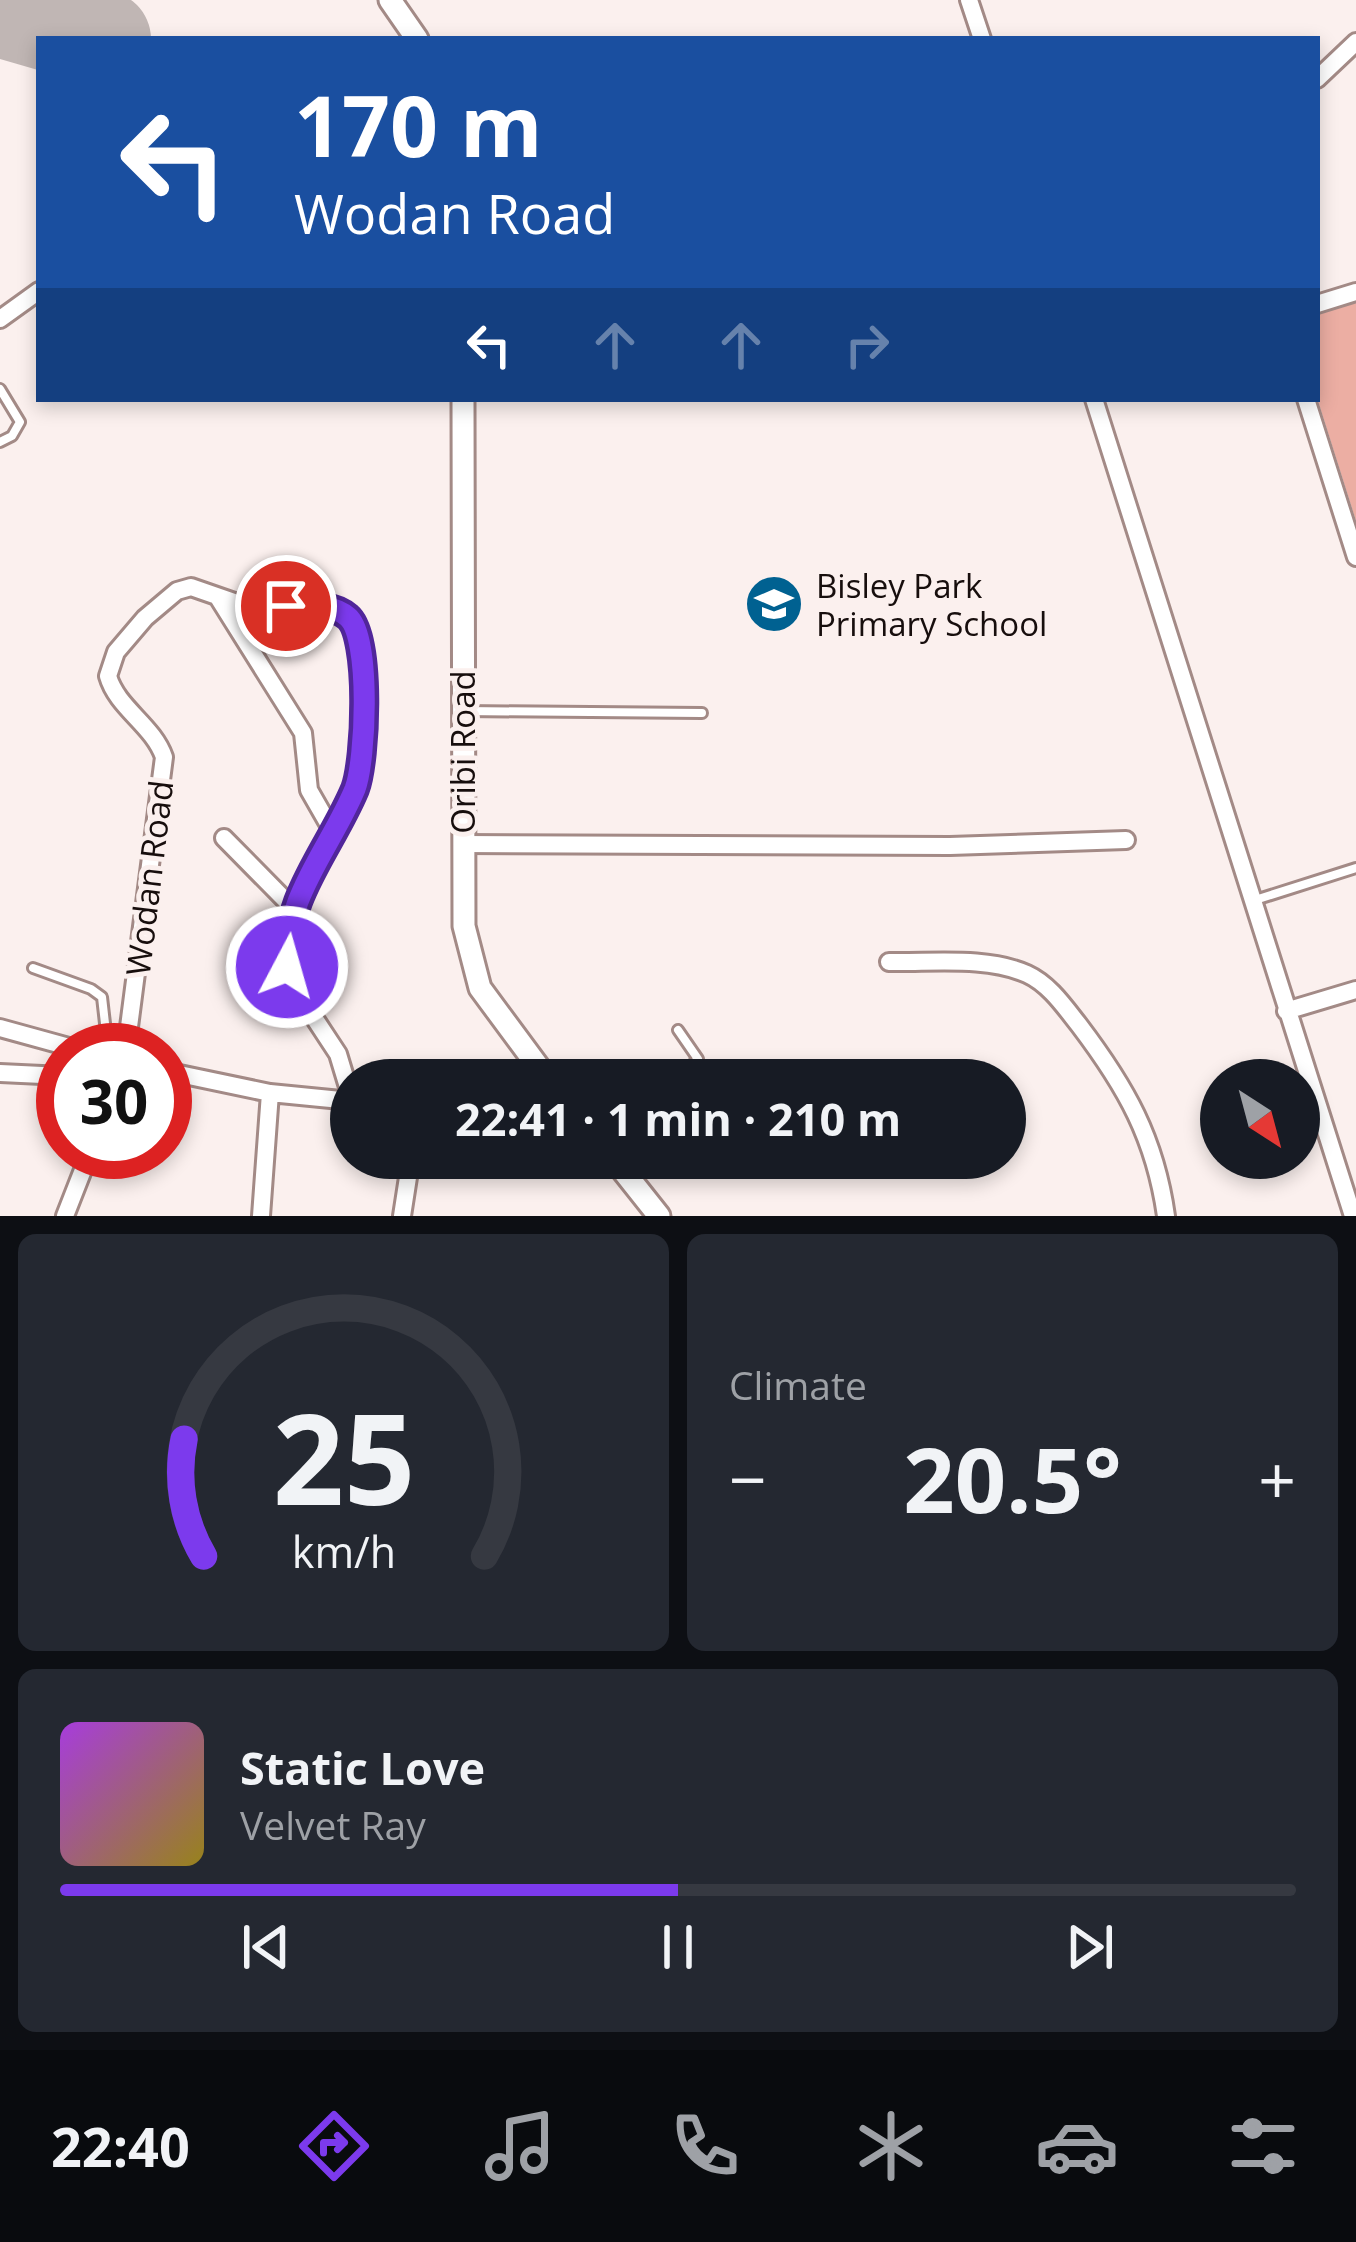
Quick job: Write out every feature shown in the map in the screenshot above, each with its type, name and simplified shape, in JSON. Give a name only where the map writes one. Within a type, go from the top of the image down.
[{"type":"street","points":[[390,0],[415,36]]},
{"type":"street","points":[[970,0],[981,36]]},
{"type":"street","points":[[1320,76],[1356,42]]},
{"type":"street","points":[[1320,303],[1356,292]]},
{"type":"street","points":[[0,319],[36,293]]},
{"type":"street","name":"Oribi Road","points":[[464,402],[464,926],[474,971],[490,1005],[532,1059]]},
{"type":"street","points":[[1095,402],[1353,1216]]},
{"type":"street","points":[[1307,402],[1356,556]]},
{"type":"street","name":"Wodan Road","points":[[130,1023],[164,757],[156,740],[113,690],[107,676],[116,652],[170,595],[191,587],[219,599],[333,610],[358,628],[363,756],[355,788],[293,908],[286,951],[290,981],[339,1059]]},
{"type":"street","points":[[219,599],[303,733],[310,790],[333,832]]},
{"type":"street","points":[[224,838],[293,908]]},
{"type":"street","points":[[461,844],[950,847],[1126,840]]},
{"type":"street","points":[[889,962],[1004,966],[1048,988],[1107,1061],[1137,1112],[1156,1161],[1166,1216]]},
{"type":"street","points":[[1286,1011],[1356,990]]},
{"type":"street","points":[[0,1028],[36,1038]]},
{"type":"street","points":[[0,1073],[36,1075]]},
{"type":"street","points":[[192,1077],[271,1093],[330,1097]]},
{"type":"street","points":[[261,1216],[271,1093]]},
{"type":"street","points":[[64,1216],[79,1179]]},
{"type":"street","points":[[402,1216],[408,1179]]},
{"type":"street","points":[[630,1179],[659,1216]]},
{"type":"lane","points":[[0,388],[20,422],[12,436],[0,442]]},
{"type":"lane","points":[[463,711],[702,713]]},
{"type":"lane","points":[[1251,901],[1356,868]]},
{"type":"lane","points":[[33,968],[78,983],[102,998],[105,1023]]},
{"type":"lane","points":[[678,1030],[698,1059]]},
{"type":"shaded area","points":[[1356,303],[1356,521],[1318,402],[1320,310]]},
{"type":"runway","points":[[0,9],[93,36]]},
{"type":"place","name":"Bisley Park Primary School","points":[[774,604]]},
{"type":"route","points":[[286,606],[333,610],[358,628],[363,756],[355,788],[293,908],[287,967]]}]
